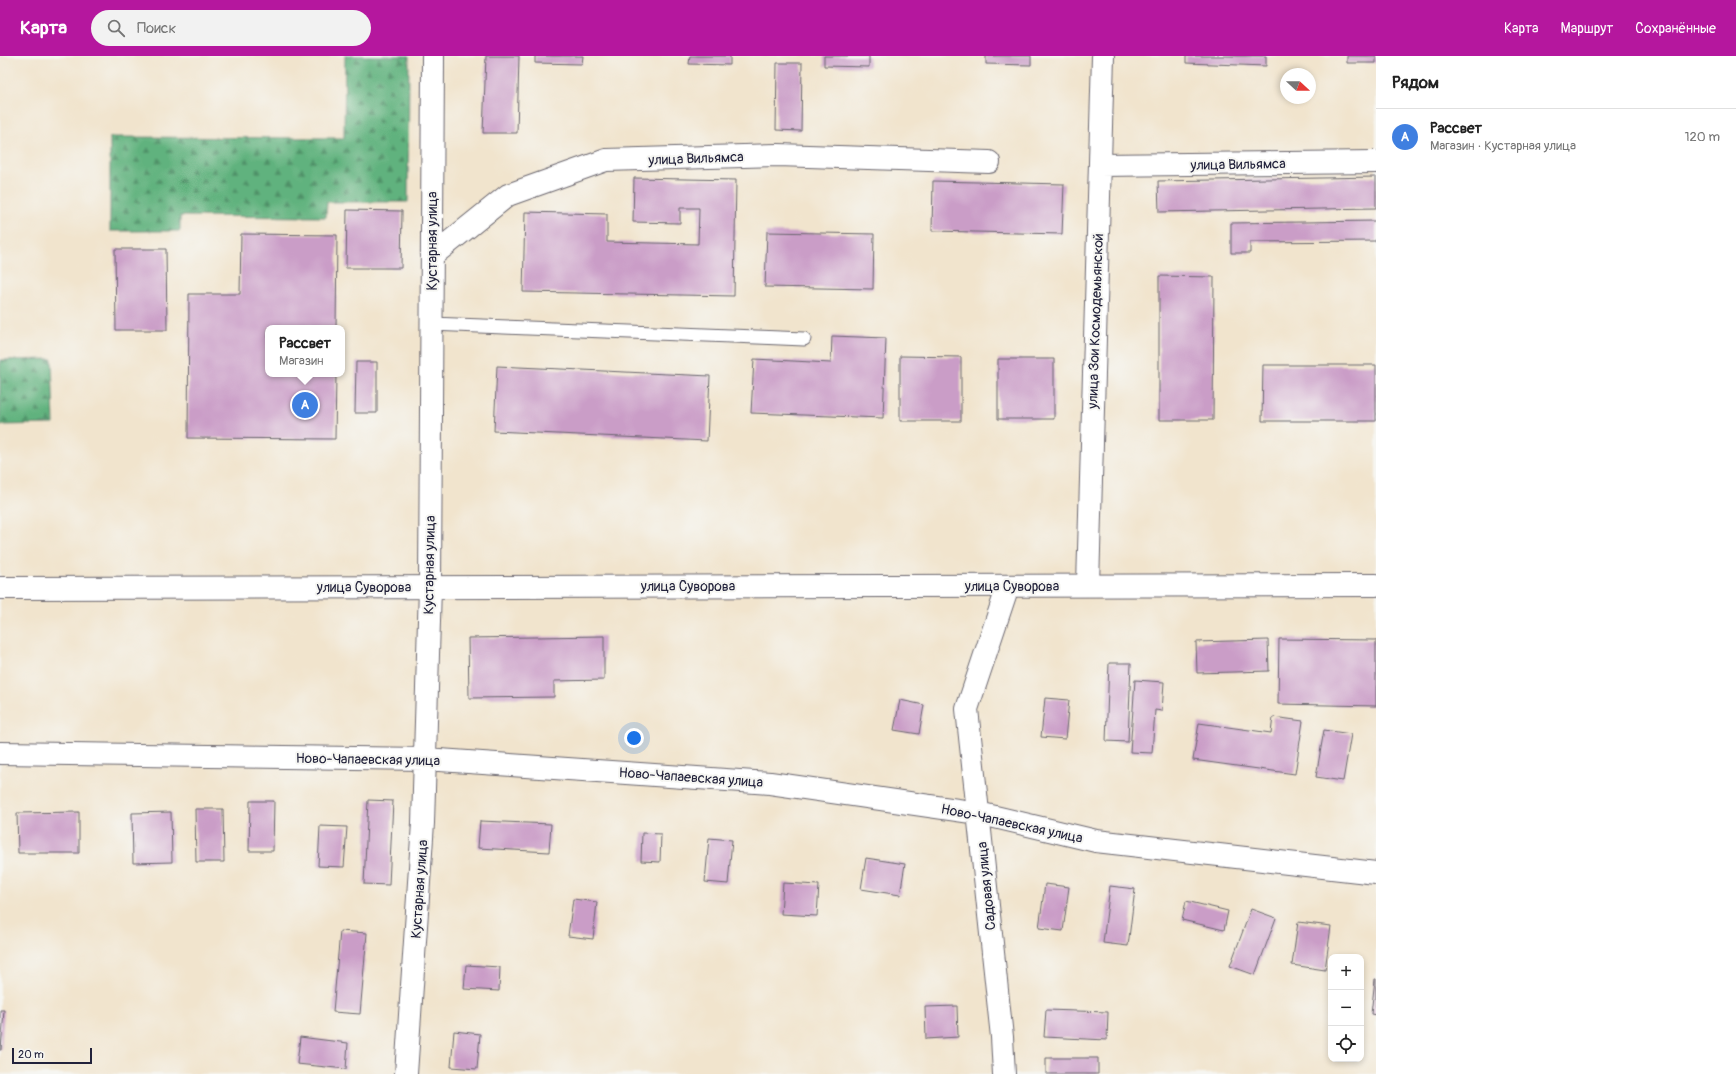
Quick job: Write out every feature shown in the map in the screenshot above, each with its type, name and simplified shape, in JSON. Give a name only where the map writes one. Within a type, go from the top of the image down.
[{"type":"street","name":"Кустарная улица","points":[[406,1074],[424,823],[430,587],[433,56]]},
{"type":"street","name":"улица Зои Космодемьянской","points":[[1088,585],[1103,56]]},
{"type":"street","name":"улица Вильямса","points":[[432,256],[508,195],[606,160],[778,155],[989,162]]},
{"type":"street","name":"улица Вильямса","points":[[1100,165],[1376,162]]},
{"type":"street","name":"улица Суворова","points":[[0,588],[1376,584]]},
{"type":"street","name":"Садовая улица","points":[[1004,1074],[1002,1037],[967,709],[1008,586]]},
{"type":"street","name":"Ново-Чапаевская улица","points":[[0,753],[425,759],[770,783],[978,813],[1096,841],[1376,873]]},
{"type":"lane","points":[[431,324],[804,339]]},
{"type":"green space","points":[[345,56],[409,56],[408,202],[327,202],[326,217],[180,216],[180,231],[110,231],[110,137],[344,138]]},
{"type":"green space","points":[[52,359],[54,424],[0,425],[0,360]]},
{"type":"building","points":[[486,56],[519,56],[517,133],[483,133]]},
{"type":"building","points":[[535,56],[583,56],[582,64],[535,63]]},
{"type":"building","points":[[690,56],[730,56],[730,65],[689,64]]},
{"type":"building","points":[[824,56],[869,56],[869,67],[824,66]]},
{"type":"building","points":[[986,56],[1031,56],[1031,65],[986,64]]},
{"type":"building","points":[[1186,56],[1266,56],[1266,66],[1186,63]]},
{"type":"building","points":[[1347,56],[1376,56],[1376,63],[1347,63]]},
{"type":"building","points":[[777,63],[802,63],[801,131],[776,130]]},
{"type":"building","points":[[1376,177],[1376,208],[1159,212],[1158,181]]},
{"type":"building","points":[[634,178],[736,180],[734,296],[523,292],[525,212],[607,214],[607,242],[698,244],[699,208],[680,208],[680,223],[633,222]]},
{"type":"building","points":[[933,181],[1064,184],[1062,234],[932,231]]},
{"type":"building","points":[[347,210],[402,211],[401,268],[346,268]]},
{"type":"building","points":[[1376,221],[1376,241],[1250,242],[1250,253],[1231,253],[1231,223]]},
{"type":"building","points":[[767,232],[874,234],[873,289],[765,287]]},
{"type":"building","points":[[241,234],[337,235],[336,325],[265,325],[265,377],[336,377],[335,439],[188,438],[189,294],[240,294]]},
{"type":"building","points":[[115,249],[166,249],[167,330],[116,330]]},
{"type":"building","points":[[1159,276],[1214,277],[1213,420],[1159,420]]},
{"type":"building","points":[[832,336],[886,338],[883,418],[751,413],[754,359],[831,363]]},
{"type":"building","points":[[900,356],[961,357],[961,421],[900,421]]},
{"type":"building","points":[[998,359],[1054,359],[1054,419],[998,419]]},
{"type":"building","points":[[356,362],[377,362],[377,413],[355,413]]},
{"type":"building","points":[[1263,365],[1376,365],[1376,421],[1262,421]]},
{"type":"building","points":[[497,366],[710,376],[707,441],[494,431]]},
{"type":"building","points":[[604,636],[604,680],[554,681],[554,697],[469,698],[468,638]]},
{"type":"building","points":[[1279,639],[1376,640],[1376,706],[1278,704]]},
{"type":"building","points":[[1268,640],[1269,671],[1197,673],[1196,642]]},
{"type":"building","points":[[1109,663],[1131,663],[1128,742],[1106,741]]},
{"type":"building","points":[[1135,680],[1164,682],[1162,711],[1155,710],[1152,753],[1130,752]]},
{"type":"building","points":[[1045,698],[1069,700],[1065,739],[1041,737]]},
{"type":"building","points":[[900,700],[924,705],[919,734],[894,730]]},
{"type":"building","points":[[1273,717],[1303,721],[1295,774],[1193,760],[1199,723],[1271,733]]},
{"type":"building","points":[[1324,730],[1351,734],[1343,781],[1316,777]]},
{"type":"building","points":[[368,800],[393,801],[389,885],[364,884]]},
{"type":"building","points":[[250,801],[274,801],[273,851],[249,851]]},
{"type":"building","points":[[195,809],[223,809],[224,862],[196,862]]},
{"type":"building","points":[[79,812],[79,853],[18,853],[17,813]]},
{"type":"building","points":[[171,812],[172,862],[133,863],[132,813]]},
{"type":"building","points":[[480,821],[551,824],[549,852],[478,848]]},
{"type":"building","points":[[320,826],[347,827],[344,867],[318,866]]},
{"type":"building","points":[[642,833],[661,834],[660,862],[641,861]]},
{"type":"building","points":[[709,838],[732,840],[728,884],[705,882]]},
{"type":"building","points":[[866,858],[905,864],[900,895],[861,889]]},
{"type":"building","points":[[783,883],[819,885],[817,916],[781,914]]},
{"type":"building","points":[[1045,884],[1069,887],[1063,931],[1039,928]]},
{"type":"building","points":[[1110,886],[1135,889],[1128,946],[1103,943]]},
{"type":"building","points":[[573,899],[597,902],[593,939],[568,936]]},
{"type":"building","points":[[1186,901],[1228,911],[1224,930],[1182,920]]},
{"type":"building","points":[[1251,909],[1276,918],[1255,975],[1230,966]]},
{"type":"building","points":[[1298,922],[1331,926],[1325,970],[1292,965]]},
{"type":"building","points":[[340,931],[367,933],[360,1014],[333,1012]]},
{"type":"building","points":[[466,965],[500,967],[499,991],[464,989]]},
{"type":"building","points":[[1376,979],[1376,1015],[1371,1014]]},
{"type":"building","points":[[957,1006],[958,1037],[926,1039],[925,1007]]},
{"type":"building","points":[[0,1010],[4,1010],[1,1050],[0,1050]]},
{"type":"building","points":[[1046,1010],[1108,1012],[1107,1040],[1044,1037]]},
{"type":"building","points":[[454,1031],[480,1034],[477,1069],[451,1067]]},
{"type":"building","points":[[300,1037],[348,1043],[346,1069],[297,1064]]},
{"type":"building","points":[[1046,1058],[1098,1058],[1098,1074],[1046,1074]]},
{"type":"place","name":"Рассвет","points":[[305,405]]}]
